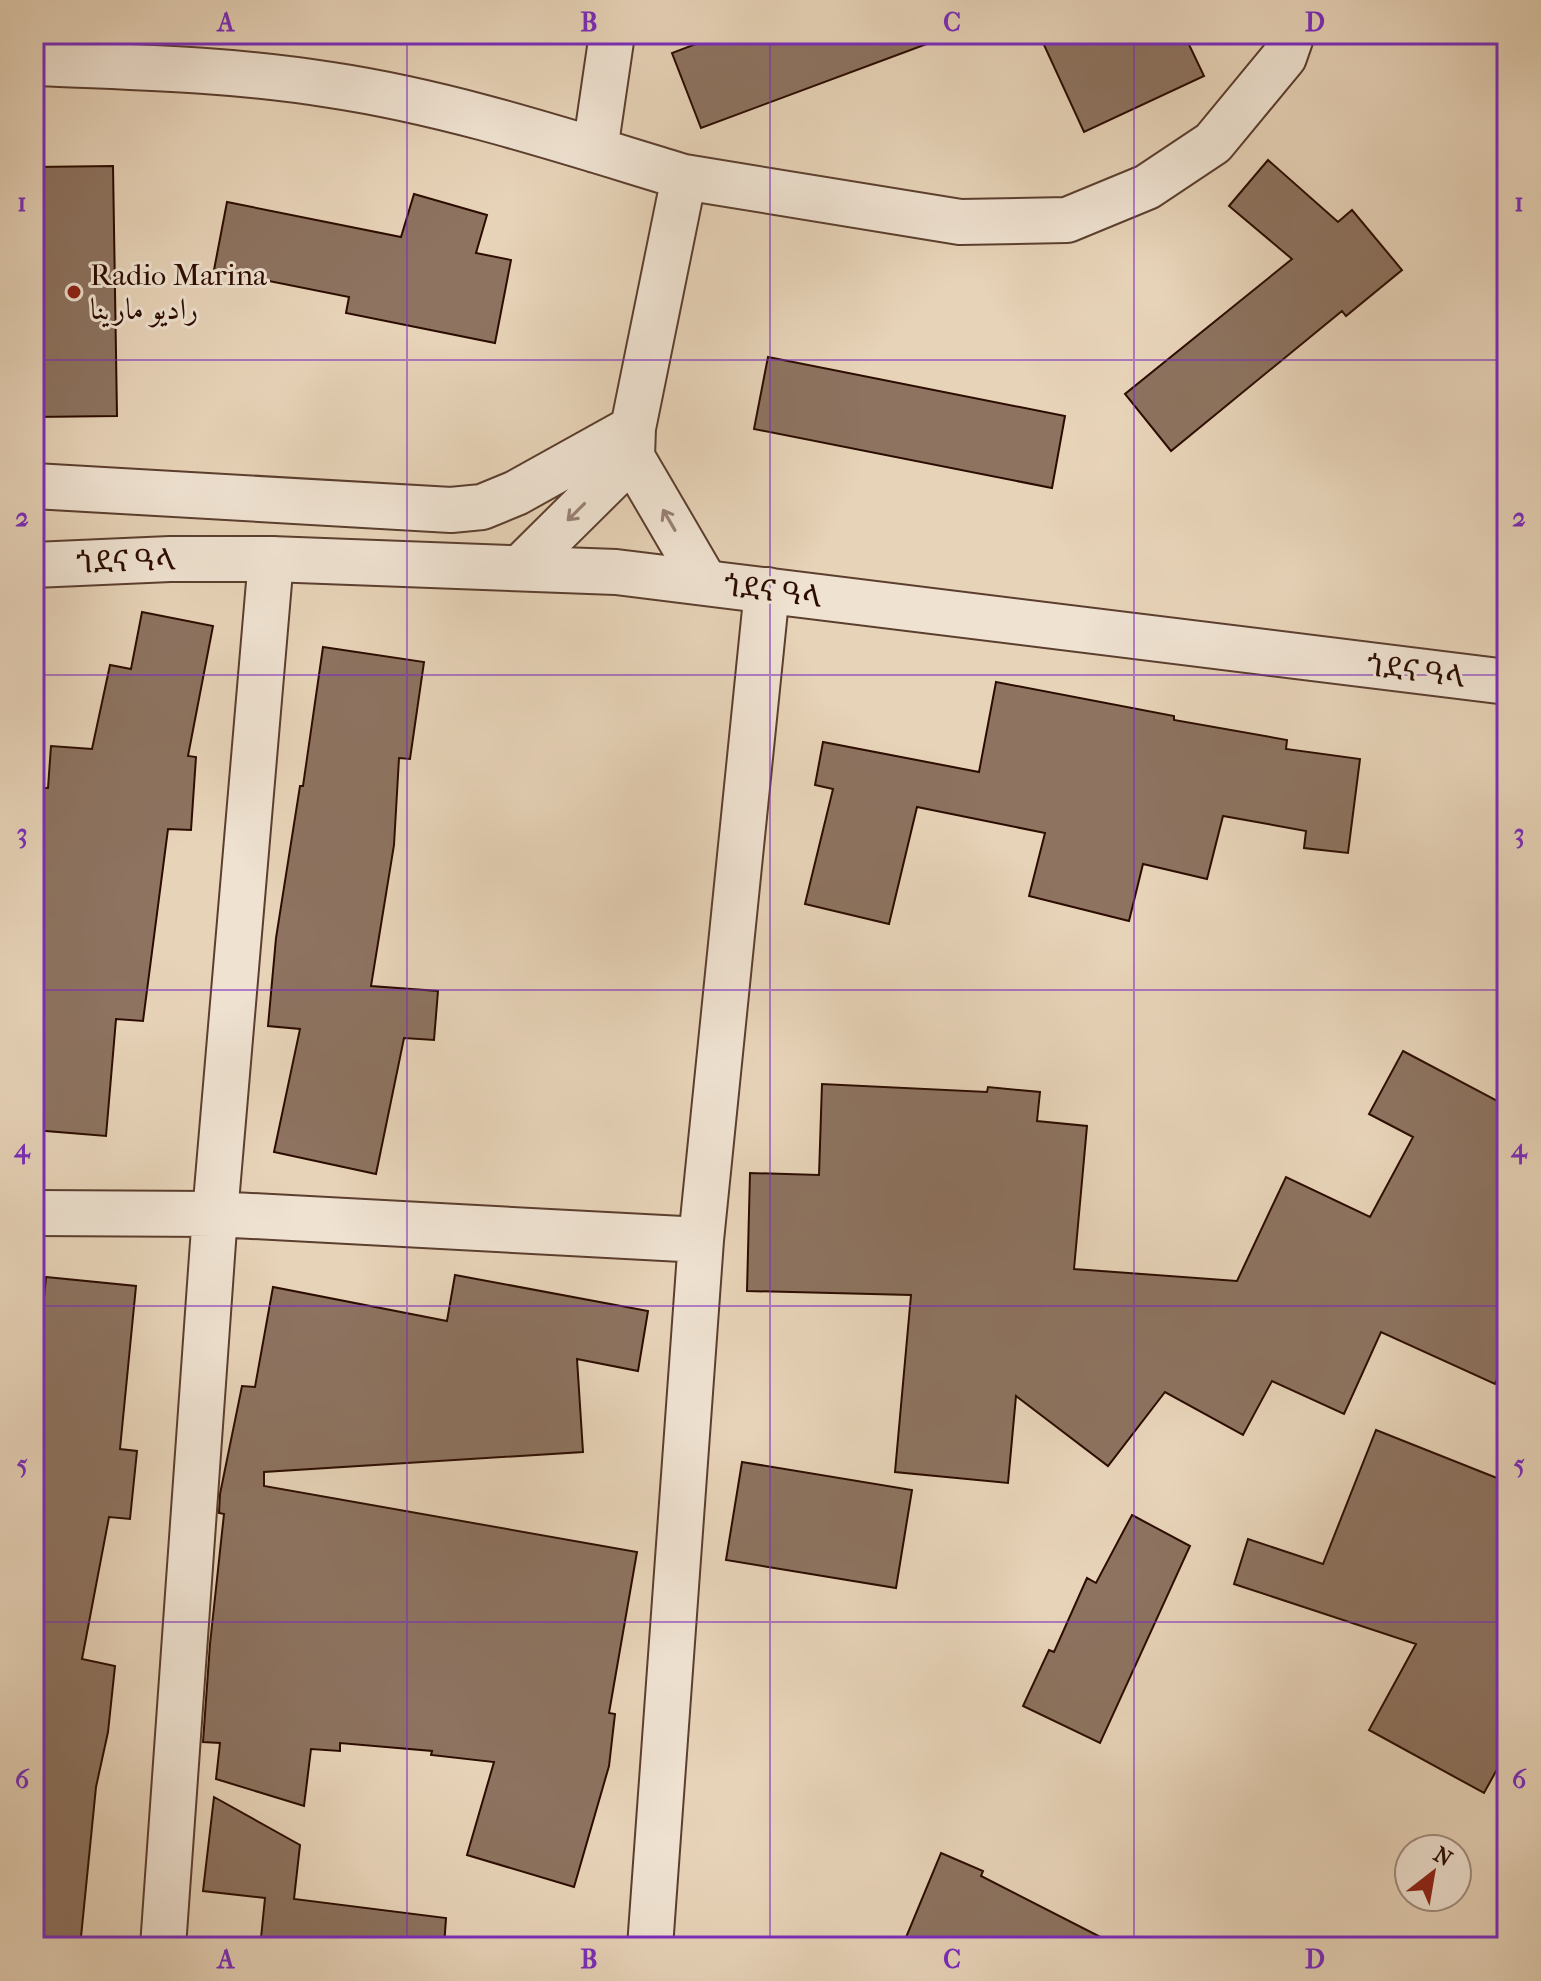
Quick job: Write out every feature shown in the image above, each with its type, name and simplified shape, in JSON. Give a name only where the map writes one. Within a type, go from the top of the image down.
[{"type":"street","points":[[34,63],[182,70],[331,84],[448,108],[684,177],[960,222],[1067,220],[1147,187],[1213,143],[1284,57],[1292,34]]},
{"type":"street","points":[[595,150],[618,37]]},
{"type":"street","points":[[521,567],[632,443],[684,177]]},
{"type":"street","points":[[34,486],[451,510],[482,507],[632,443]]},
{"type":"street","points":[[632,443],[705,582]]},
{"type":"street","name":"ጎደና ዓላ","points":[[34,565],[170,559],[271,559],[616,572],[1507,682]]},
{"type":"street","points":[[163,1947],[215,1214],[271,559]]},
{"type":"street","points":[[650,1947],[701,1240],[767,590]]},
{"type":"street","points":[[34,1213],[215,1214],[701,1240]]},
{"type":"building","points":[[722,34],[939,34],[940,39],[701,128],[672,53]]},
{"type":"building","points":[[1039,34],[1184,34],[1204,76],[1084,132]]},
{"type":"building","points":[[1268,160],[1338,222],[1352,210],[1402,270],[1346,316],[1342,311],[1171,451],[1125,394],[1292,259],[1229,206]]},
{"type":"building","name":"Radio Marina راديو مارينا","points":[[113,166],[117,416],[34,417],[34,167]]},
{"type":"building","points":[[414,194],[487,215],[476,253],[511,260],[495,343],[346,313],[349,297],[214,270],[227,202],[401,237]]},
{"type":"building","points":[[768,357],[1065,416],[1052,488],[754,429]]},
{"type":"building","points":[[142,612],[213,626],[188,756],[196,757],[191,830],[168,829],[143,1021],[116,1019],[106,1136],[34,1130],[44,1013],[34,1012],[34,788],[48,788],[51,746],[92,749],[110,665],[131,669]]},
{"type":"building","points":[[323,647],[424,662],[410,759],[399,758],[394,845],[371,986],[438,991],[434,1040],[404,1038],[376,1174],[274,1152],[300,1029],[268,1026],[276,938],[300,786],[303,786]]},
{"type":"building","points":[[996,682],[1174,716],[1174,720],[1287,740],[1286,749],[1360,759],[1348,853],[1304,848],[1306,831],[1223,816],[1207,879],[1143,864],[1129,921],[1029,896],[1045,833],[917,807],[889,924],[805,904],[833,789],[815,785],[823,742],[979,772]]},
{"type":"building","points":[[1403,1051],[1507,1106],[1507,1357],[1495,1384],[1381,1332],[1344,1414],[1272,1381],[1243,1435],[1165,1392],[1108,1466],[1016,1396],[1008,1483],[895,1472],[911,1295],[747,1291],[750,1173],[819,1175],[822,1084],[987,1092],[988,1087],[1040,1092],[1037,1121],[1087,1126],[1074,1269],[1237,1281],[1286,1177],[1370,1217],[1413,1137],[1369,1114]]},
{"type":"building","points":[[455,1275],[648,1311],[638,1371],[577,1359],[583,1452],[264,1472],[264,1486],[637,1552],[609,1713],[615,1714],[609,1766],[574,1887],[467,1855],[494,1762],[431,1755],[432,1751],[340,1743],[340,1751],[311,1749],[304,1806],[216,1779],[220,1743],[203,1742],[224,1514],[219,1513],[220,1494],[242,1386],[255,1387],[273,1287],[447,1321]]},
{"type":"building","points":[[46,1277],[136,1286],[120,1449],[137,1451],[130,1519],[109,1517],[82,1659],[115,1666],[108,1732],[96,1787],[80,1947],[34,1947],[34,1407]]},
{"type":"building","points":[[1376,1430],[1507,1482],[1507,1751],[1484,1793],[1369,1730],[1416,1644],[1234,1584],[1248,1539],[1323,1564]]},
{"type":"building","points":[[742,1462],[912,1490],[896,1588],[726,1560]]},
{"type":"building","points":[[1132,1515],[1190,1546],[1100,1743],[1023,1706],[1049,1650],[1054,1652],[1087,1578],[1096,1583]]},
{"type":"building","points":[[214,1797],[300,1845],[294,1899],[446,1918],[444,1947],[336,1947],[261,1938],[265,1898],[203,1891]]},
{"type":"building","points":[[941,1853],[983,1871],[981,1876],[1120,1947],[902,1947]]},
{"type":"place","name":"Radio Marina راديو مارينا","points":[[74,292]]}]
